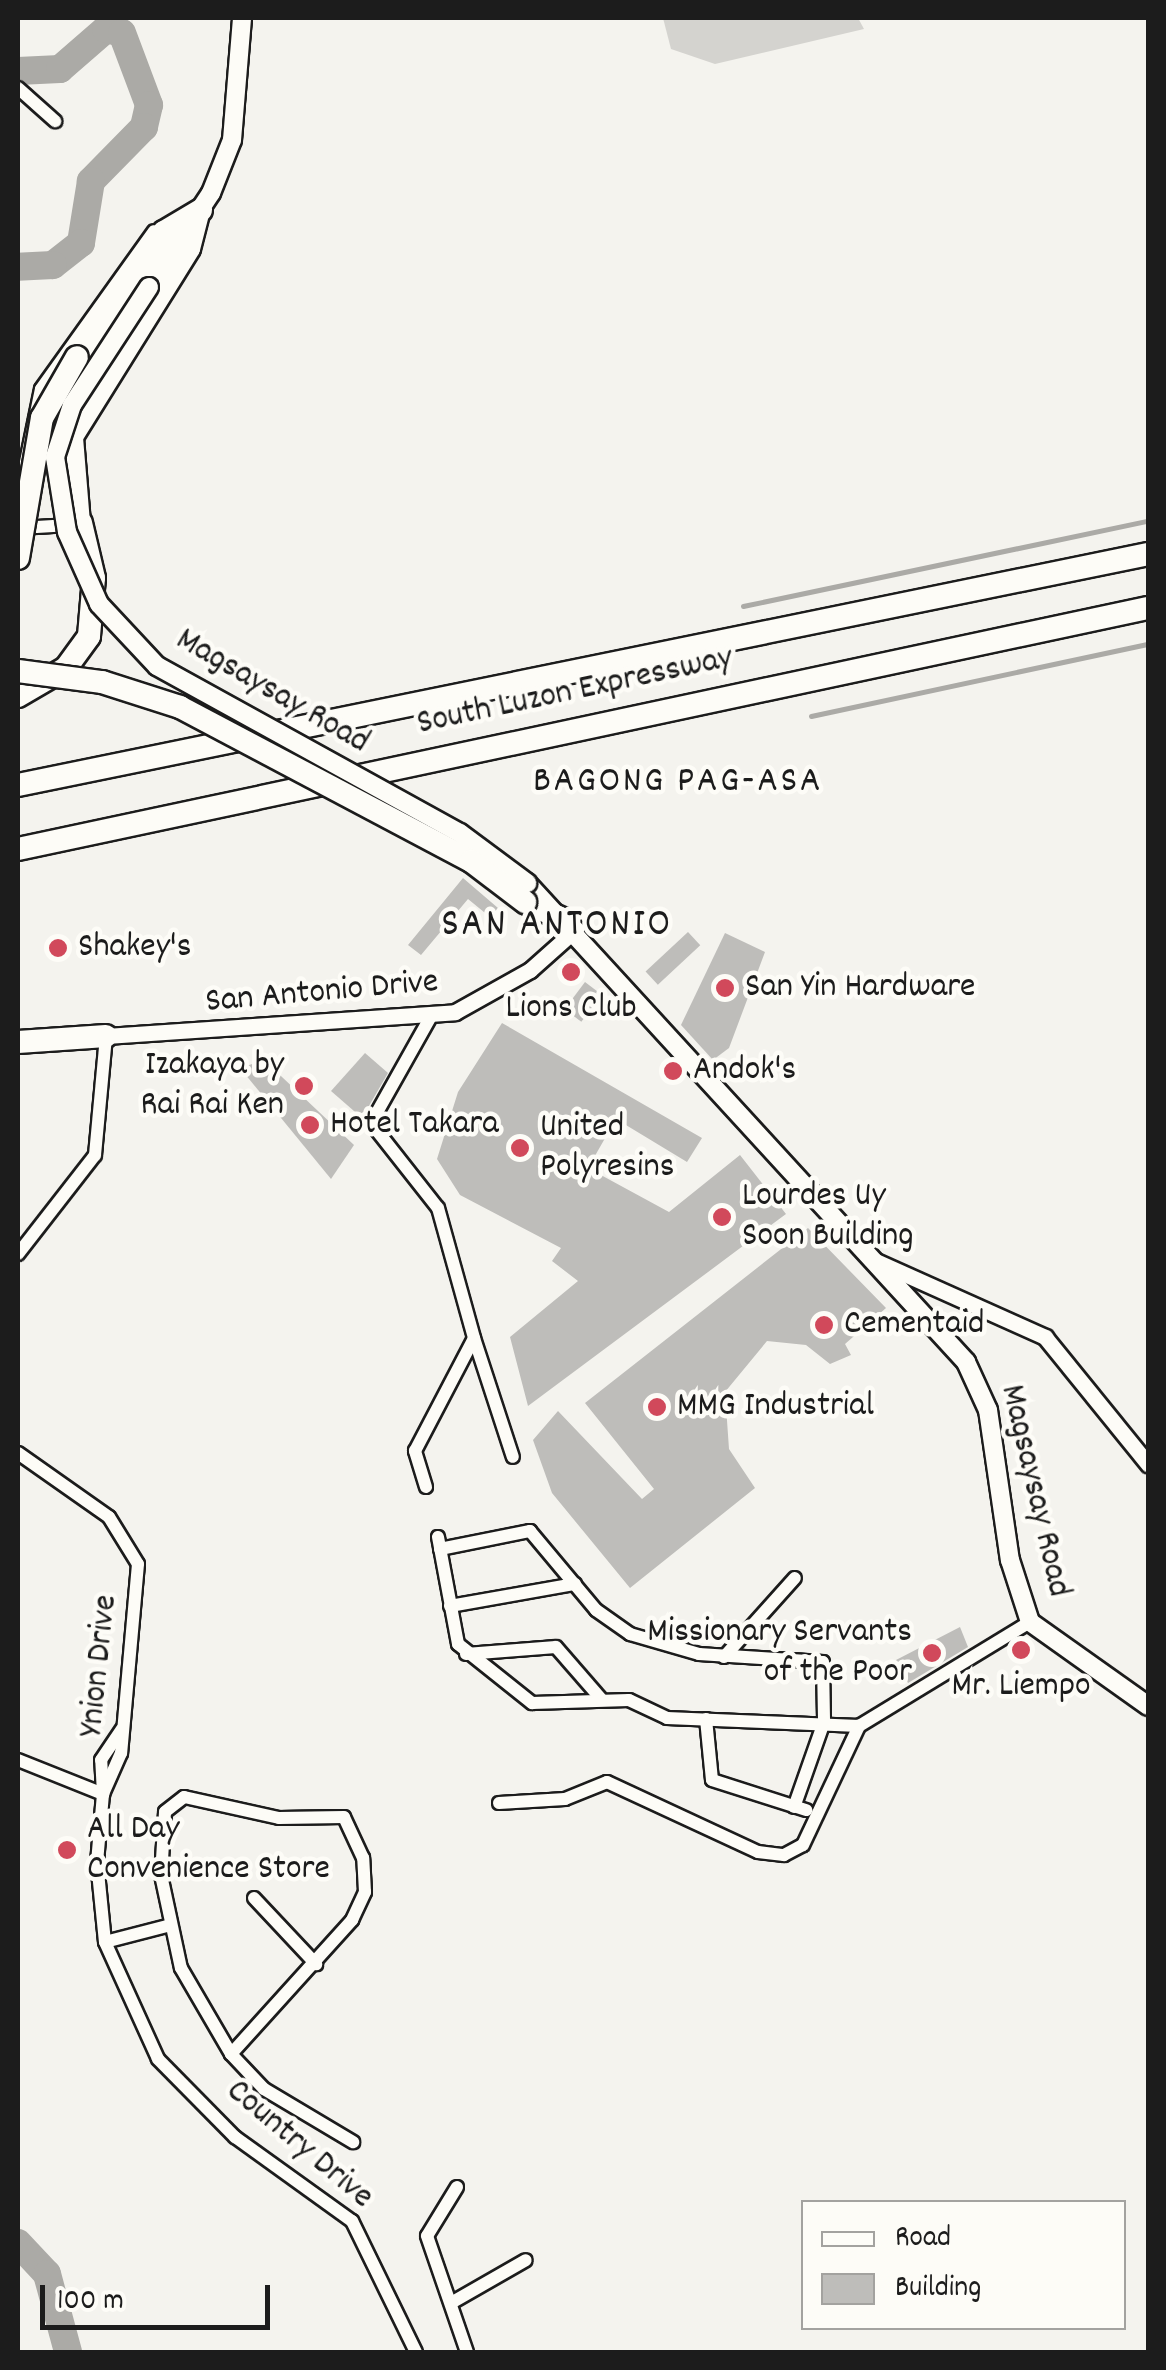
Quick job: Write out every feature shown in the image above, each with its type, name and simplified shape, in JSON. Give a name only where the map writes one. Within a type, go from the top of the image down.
[{"type":"highway","points":[[18,558],[42,418],[78,357],[164,232],[206,201]]},
{"type":"highway","points":[[18,696],[66,668],[89,636],[94,578],[81,523]]},
{"type":"highway","name":"South Luzon Expressway","points":[[18,785],[1148,554]]},
{"type":"highway","name":"South Luzon Expressway","points":[[18,849],[1148,608]]},
{"type":"highway","points":[[18,671],[102,682],[180,707],[471,861],[526,892],[572,926]]},
{"type":"highway","points":[[18,1030],[74,1036]]},
{"type":"highway","points":[[18,1042],[106,1036]]},
{"type":"main road","name":"Magsaysay Road","points":[[242,18],[240,103],[206,201],[78,394],[57,447],[59,506],[99,604],[157,666],[460,834],[526,892]]},
{"type":"main road","points":[[81,523],[74,438],[191,249],[206,201]]},
{"type":"main road","name":"Magsaysay Road","points":[[572,926],[859,1255],[938,1329],[981,1392],[1030,1622],[1148,1706]]},
{"type":"street","points":[[18,88],[55,121]]},
{"type":"street","points":[[18,504],[40,389],[140,246],[206,201]]},
{"type":"street","points":[[18,528],[81,523]]},
{"type":"street","name":"San Antonio Drive","points":[[106,1036],[430,1018],[487,999],[572,926]]},
{"type":"street","points":[[430,1018],[371,1123],[438,1208],[474,1338],[513,1457]]},
{"type":"street","points":[[18,1254],[95,1155],[106,1036]]},
{"type":"street","points":[[859,1255],[1045,1338],[1148,1464]]},
{"type":"street","points":[[426,1487],[415,1450],[474,1338]]},
{"type":"street","name":"Ynion Drive","points":[[18,1453],[109,1517],[133,1547],[140,1588],[120,1764],[103,1794]]},
{"type":"street","points":[[706,1719],[712,1780],[800,1808],[824,1722],[823,1662],[724,1656],[630,1634],[575,1584],[530,1531],[439,1543],[450,1606],[466,1654],[524,1701],[602,1700],[706,1719],[824,1722],[859,1726]]},
{"type":"street","points":[[724,1656],[794,1578]]},
{"type":"street","points":[[450,1606],[575,1584]]},
{"type":"street","points":[[499,1802],[565,1799],[607,1782],[758,1852],[784,1855],[803,1844],[859,1726],[1030,1622]]},
{"type":"street","points":[[466,1654],[556,1647],[602,1700]]},
{"type":"street","name":"Country Drive","points":[[122,1729],[100,1760],[105,1942],[158,2059],[235,2137],[352,2221],[416,2352]]},
{"type":"street","points":[[18,1760],[103,1794]]},
{"type":"street","points":[[231,2054],[316,1964],[365,1892],[350,1822],[191,1798],[165,1812],[168,1926],[231,2054],[264,2088],[353,2142]]},
{"type":"street","points":[[254,1898],[316,1964]]},
{"type":"street","points":[[105,1942],[168,1926]]},
{"type":"street","points":[[457,2187],[427,2236],[467,2352]]},
{"type":"street","points":[[452,2303],[526,2260]]},
{"type":"shaded area","points":[[663,18],[858,18],[864,29],[715,64],[671,49]]},
{"type":"building","points":[[463,878],[498,908],[490,917],[468,899],[421,955],[408,945]]},
{"type":"building","points":[[688,932],[700,945],[658,985],[646,972]]},
{"type":"building","name":"San Yin Hardware","points":[[725,933],[765,952],[729,1048],[713,1060],[681,1025]]},
{"type":"building","points":[[585,982],[602,995],[581,1022],[565,1009]]},
{"type":"building","points":[[502,1023],[702,1138],[687,1162],[616,1119],[588,1168],[669,1212],[740,1155],[786,1214],[528,1406],[510,1337],[578,1281],[552,1261],[561,1248],[460,1195],[437,1159],[458,1092]]},
{"type":"building","points":[[365,1053],[388,1073],[362,1118],[331,1091]]},
{"type":"building","name":"Hotel Takara","points":[[264,1060],[354,1145],[331,1179],[240,1068]]},
{"type":"building","name":"MMG Industrial","points":[[808,1228],[886,1308],[845,1344],[851,1355],[830,1364],[806,1345],[767,1341],[725,1392],[729,1449],[755,1488],[630,1588],[552,1493],[533,1440],[558,1411],[642,1499],[654,1489],[585,1403]]},
{"type":"building","name":"Missionary Servants of the Poor","points":[[960,1627],[968,1647],[908,1683],[896,1660]]},
{"type":"waterway","points":[[18,71],[60,69],[106,29],[122,33],[149,105],[144,127],[91,181],[81,243],[53,265],[18,267]]},
{"type":"waterway","points":[[743,606],[1148,521]]},
{"type":"waterway","points":[[811,716],[1148,644]]},
{"type":"waterway","points":[[18,2243],[47,2274],[68,2352]]},
{"type":"place","name":"Shakey's","points":[[58,948]]},
{"type":"place","name":"Lions Club","points":[[571,972]]},
{"type":"place","name":"San Yin Hardware","points":[[725,988]]},
{"type":"place","name":"Andok's","points":[[673,1071]]},
{"type":"place","name":"Izakaya by Rai Rai Ken","points":[[304,1086]]},
{"type":"place","name":"Hotel Takara","points":[[310,1125]]},
{"type":"place","name":"United Polyresins","points":[[520,1148]]},
{"type":"place","name":"Lourdes Uy Soon Building","points":[[722,1217]]},
{"type":"place","name":"Cementaid","points":[[824,1325]]},
{"type":"place","name":"MMG Industrial","points":[[657,1407]]},
{"type":"place","name":"Mr. Liempo","points":[[1021,1650]]},
{"type":"place","name":"Missionary Servants of the Poor","points":[[932,1653]]},
{"type":"place","name":"All Day Convenience Store","points":[[67,1850]]},
{"type":"district","name":"BAGONG PAG-ASA","points":[[678,783]]},
{"type":"district","name":"SAN ANTONIO","points":[[557,927]]}]
